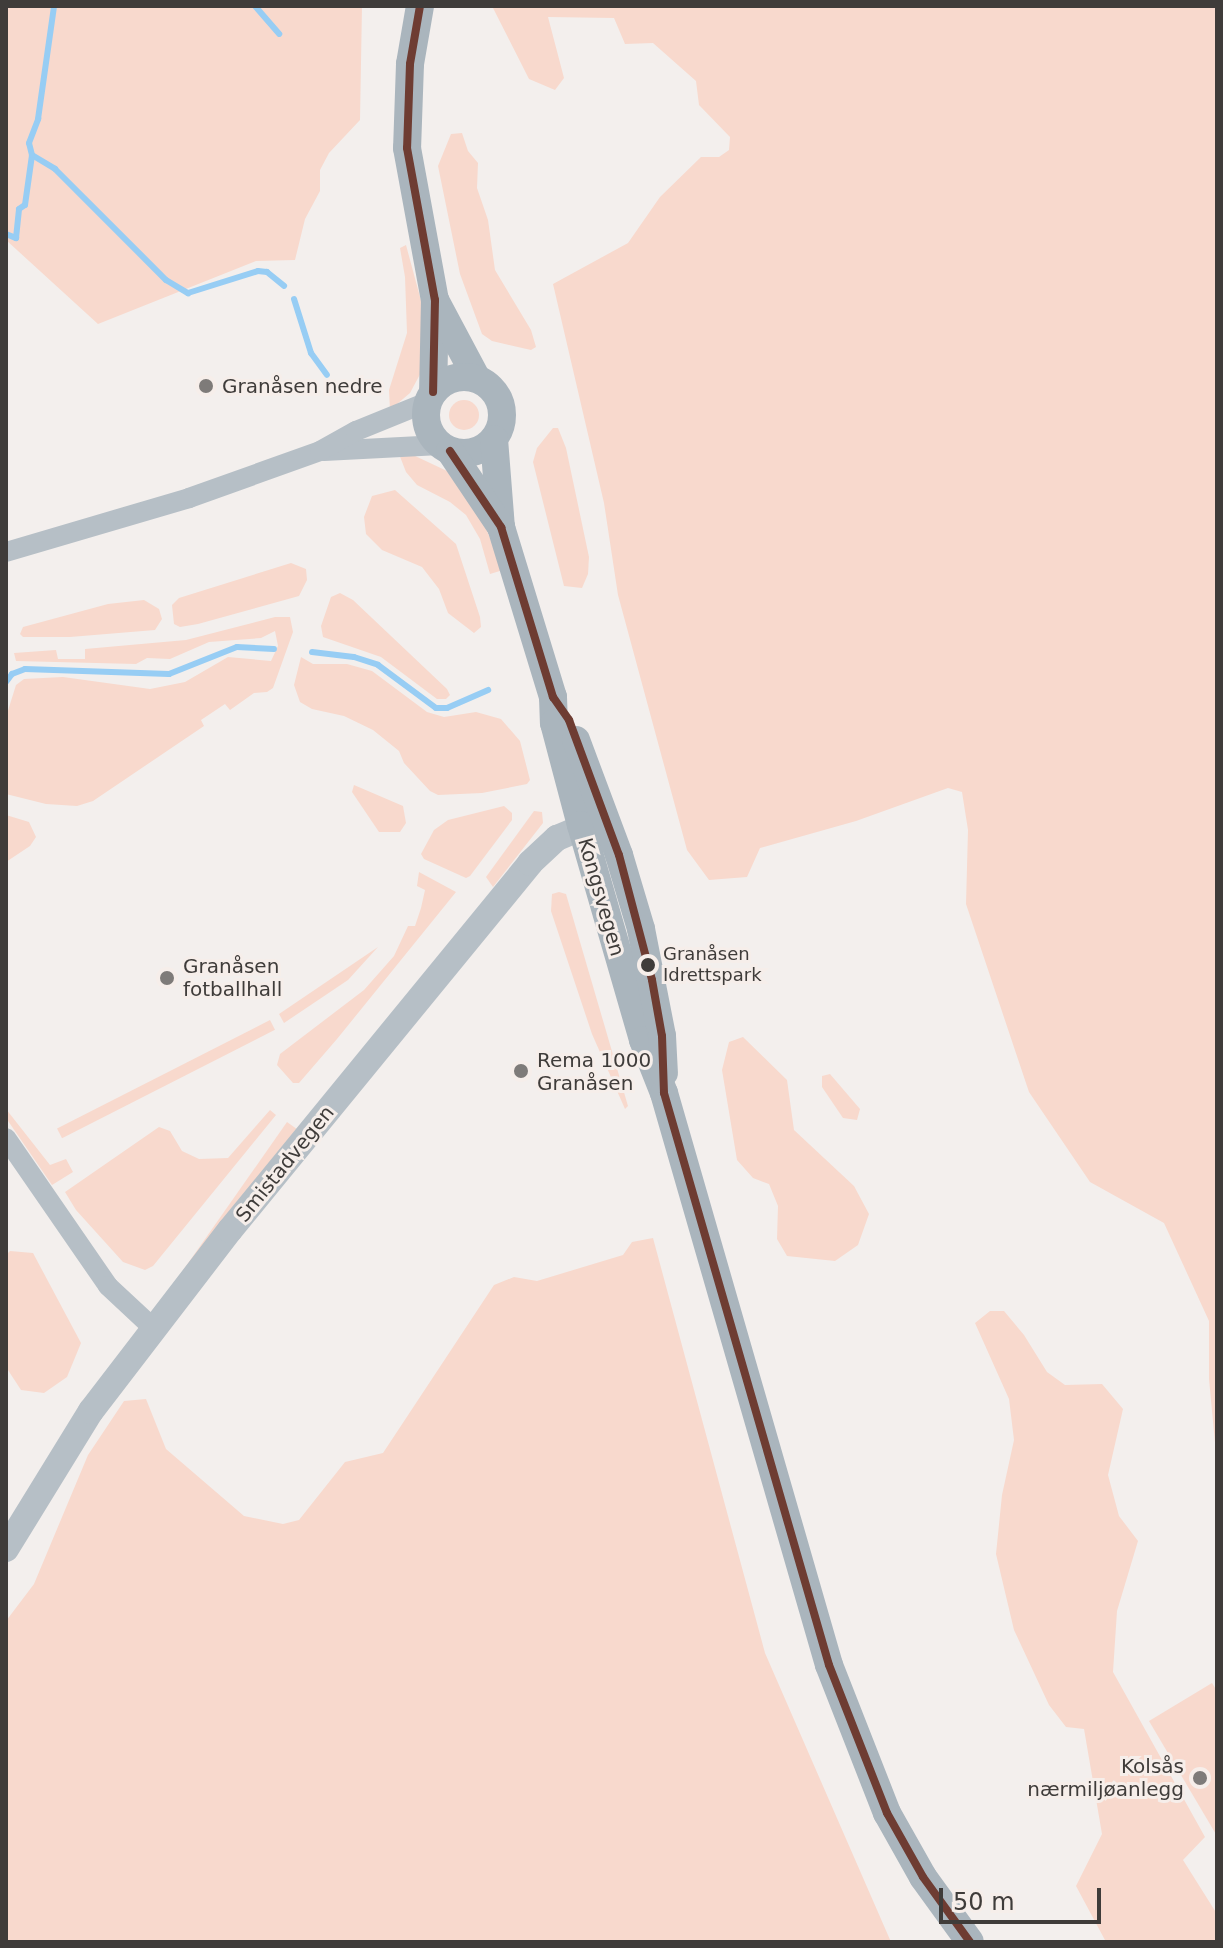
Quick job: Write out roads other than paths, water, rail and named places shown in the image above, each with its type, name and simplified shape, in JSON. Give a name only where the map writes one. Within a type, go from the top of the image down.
[{"type":"main road","name":"Kongsvegen","points":[[420,6],[410,64],[407,148],[435,300],[427,426],[501,527]]},
{"type":"main road","name":"Kongsvegen","points":[[435,300],[477,379],[495,394],[501,405],[500,428],[494,439],[501,527],[553,697],[554,723],[593,822],[643,1040],[664,1093],[829,1665],[887,1813],[923,1877],[970,1942]]},
{"type":"main road","points":[[430,397],[453,378],[477,379]]},
{"type":"main road","points":[[445,448],[474,452],[494,439]]},
{"type":"street","points":[[6,552],[189,498],[320,451],[430,397]]},
{"type":"street","points":[[320,451],[445,448]]},
{"type":"street","name":"Smistadvegen","points":[[6,1549],[91,1411],[152,1327],[530,863],[557,838],[593,822]]},
{"type":"street","points":[[6,1138],[108,1286],[152,1327]]},
{"type":"waterway","points":[[6,234],[16,238],[19,209],[25,205],[32,155],[29,143],[38,119],[54,6]]},
{"type":"waterway","points":[[255,6],[279,34]]},
{"type":"waterway","points":[[32,155],[55,169],[166,280],[188,293],[258,271],[267,272],[284,286]]},
{"type":"waterway","points":[[294,299],[311,353],[327,375]]},
{"type":"waterway","points":[[6,682],[12,674],[25,669],[169,674],[237,647],[274,649]]},
{"type":"waterway","points":[[312,652],[354,657],[378,665],[436,708],[447,708],[488,690]]},
{"type":"place","name":"Granåsen nedre","points":[[206,386]]},
{"type":"place","name":"Granåsen Idrettspark","points":[[648,965]]},
{"type":"place","name":"Granåsen fotballhall","points":[[167,978]]},
{"type":"place","name":"Rema 1000 Granåsen","points":[[521,1071]]},
{"type":"place","name":"Kolsås nærmiljøanlegg","points":[[1200,1778]]}]
